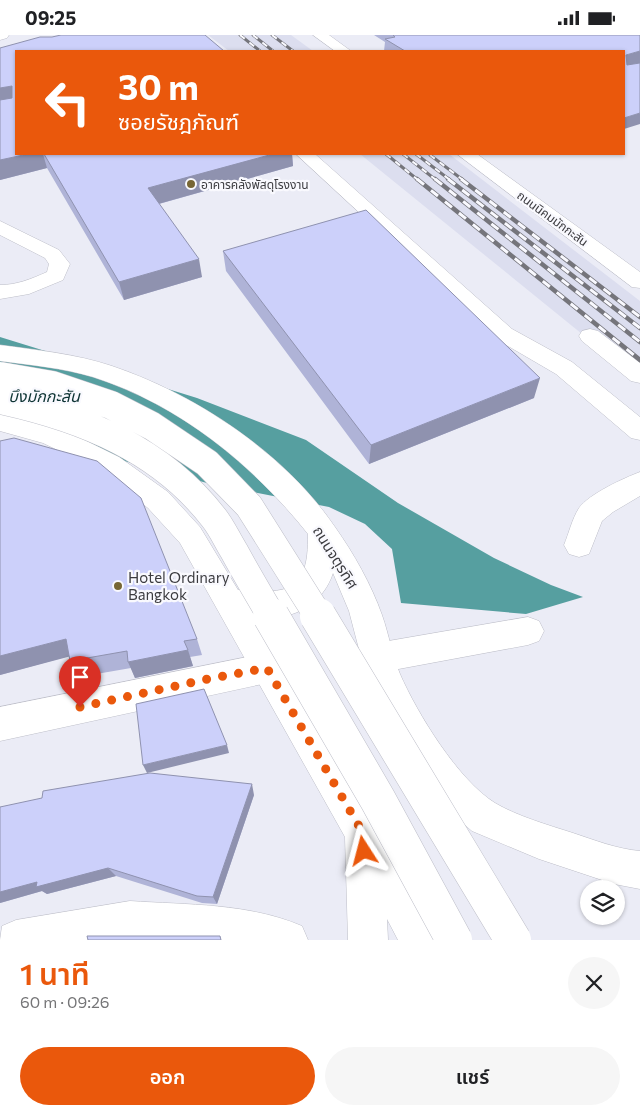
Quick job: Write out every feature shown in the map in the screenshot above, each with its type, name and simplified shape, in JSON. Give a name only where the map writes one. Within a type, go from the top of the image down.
[{"type":"main road","points":[[303,35],[325,50]]},
{"type":"main road","points":[[320,35],[342,50]]},
{"type":"main road","points":[[306,155],[478,312],[504,333],[564,367],[640,431]]},
{"type":"main road","name":"ถนนนิคมมักกะสัน","points":[[467,155],[640,282]]},
{"type":"main road","name":"ถนนนิคมมักกะสัน","points":[[490,155],[640,264]]},
{"type":"main road","points":[[0,227],[52,253],[60,264],[56,276],[33,287],[0,292]]},
{"type":"main road","points":[[590,336],[640,375]]},
{"type":"main road","name":"ถนนจตุรทิศ","points":[[0,353],[52,361],[102,372],[154,391],[196,414],[256,458],[304,507],[351,575],[366,612],[377,658],[397,702],[421,746],[444,779],[479,814],[544,844],[629,869],[640,870]]},
{"type":"main road","points":[[0,376],[52,385],[111,405],[152,426],[207,463],[249,505],[291,570],[513,940]]},
{"type":"main road","points":[[0,400],[43,408],[95,427],[144,453],[181,482],[215,519],[378,800],[454,940]]},
{"type":"main road","points":[[0,422],[51,435],[110,464],[158,500],[190,535],[363,833],[420,940]]},
{"type":"main road","points":[[579,545],[590,515],[603,503],[640,483]]},
{"type":"main road","points":[[226,596],[270,605],[294,601],[312,586],[321,564],[322,533]]},
{"type":"main road","points":[[377,658],[528,631]]},
{"type":"main road","points":[[0,724],[267,668]]},
{"type":"main road","points":[[363,833],[368,940]]},
{"type":"main road","points":[[16,940],[130,921],[237,929],[288,940]]},
{"type":"shaded area","points":[[208,35],[291,35],[312,50],[228,50]]},
{"type":"shaded area","points":[[361,155],[450,155],[640,301],[640,381]]},
{"type":"water","name":"บึงมักกะสัน","points":[[0,337],[197,398],[306,440],[398,503],[494,558],[551,585],[583,597],[526,614],[401,603],[392,549],[365,524],[329,507],[207,483],[0,428]]},
{"type":"building","points":[[61,35],[205,35],[223,50],[15,50],[15,155],[23,155],[0,160],[0,100],[12,98],[12,86],[0,88],[0,48],[40,37]]},
{"type":"building","points":[[393,35],[640,35],[640,51],[626,55],[627,65],[640,63],[640,113],[625,118],[625,50],[403,50],[385,39],[395,37]]},
{"type":"building","points":[[45,155],[269,155],[148,188],[199,259],[119,282]]},
{"type":"building","points":[[366,210],[540,378],[371,445],[223,251]]},
{"type":"building","points":[[14,438],[97,461],[141,498],[197,639],[184,641],[188,650],[128,662],[127,651],[70,661],[66,639],[0,656],[0,441]]},
{"type":"building","points":[[204,689],[227,745],[143,765],[136,704]]},
{"type":"building","points":[[150,773],[252,784],[213,897],[197,896],[108,868],[36,887],[37,882],[0,892],[0,807],[42,798],[43,791]]},
{"type":"building","points":[[87,936],[220,936],[221,940],[88,940]]},
{"type":"railway","points":[[240,35],[259,50]]},
{"type":"railway","points":[[253,35],[272,50]]},
{"type":"railway","points":[[272,35],[292,50]]},
{"type":"railway","points":[[387,155],[418,180]]},
{"type":"railway","points":[[404,155],[436,180]]},
{"type":"railway","points":[[417,155],[450,180]]},
{"type":"railway","points":[[430,155],[463,180]]},
{"type":"railway","points":[[417,179],[640,360]]},
{"type":"railway","points":[[435,179],[640,342]]},
{"type":"railway","points":[[448,179],[640,328]]},
{"type":"railway","points":[[461,179],[640,317]]},
{"type":"place","name":"อาคารคลังพัสดุโรงงาน","points":[[191,184]]},
{"type":"place","name":"Hotel Ordinary Bangkok","points":[[118,586]]},
{"type":"route","points":[[80,707],[267,668],[363,833],[364,851]]}]
